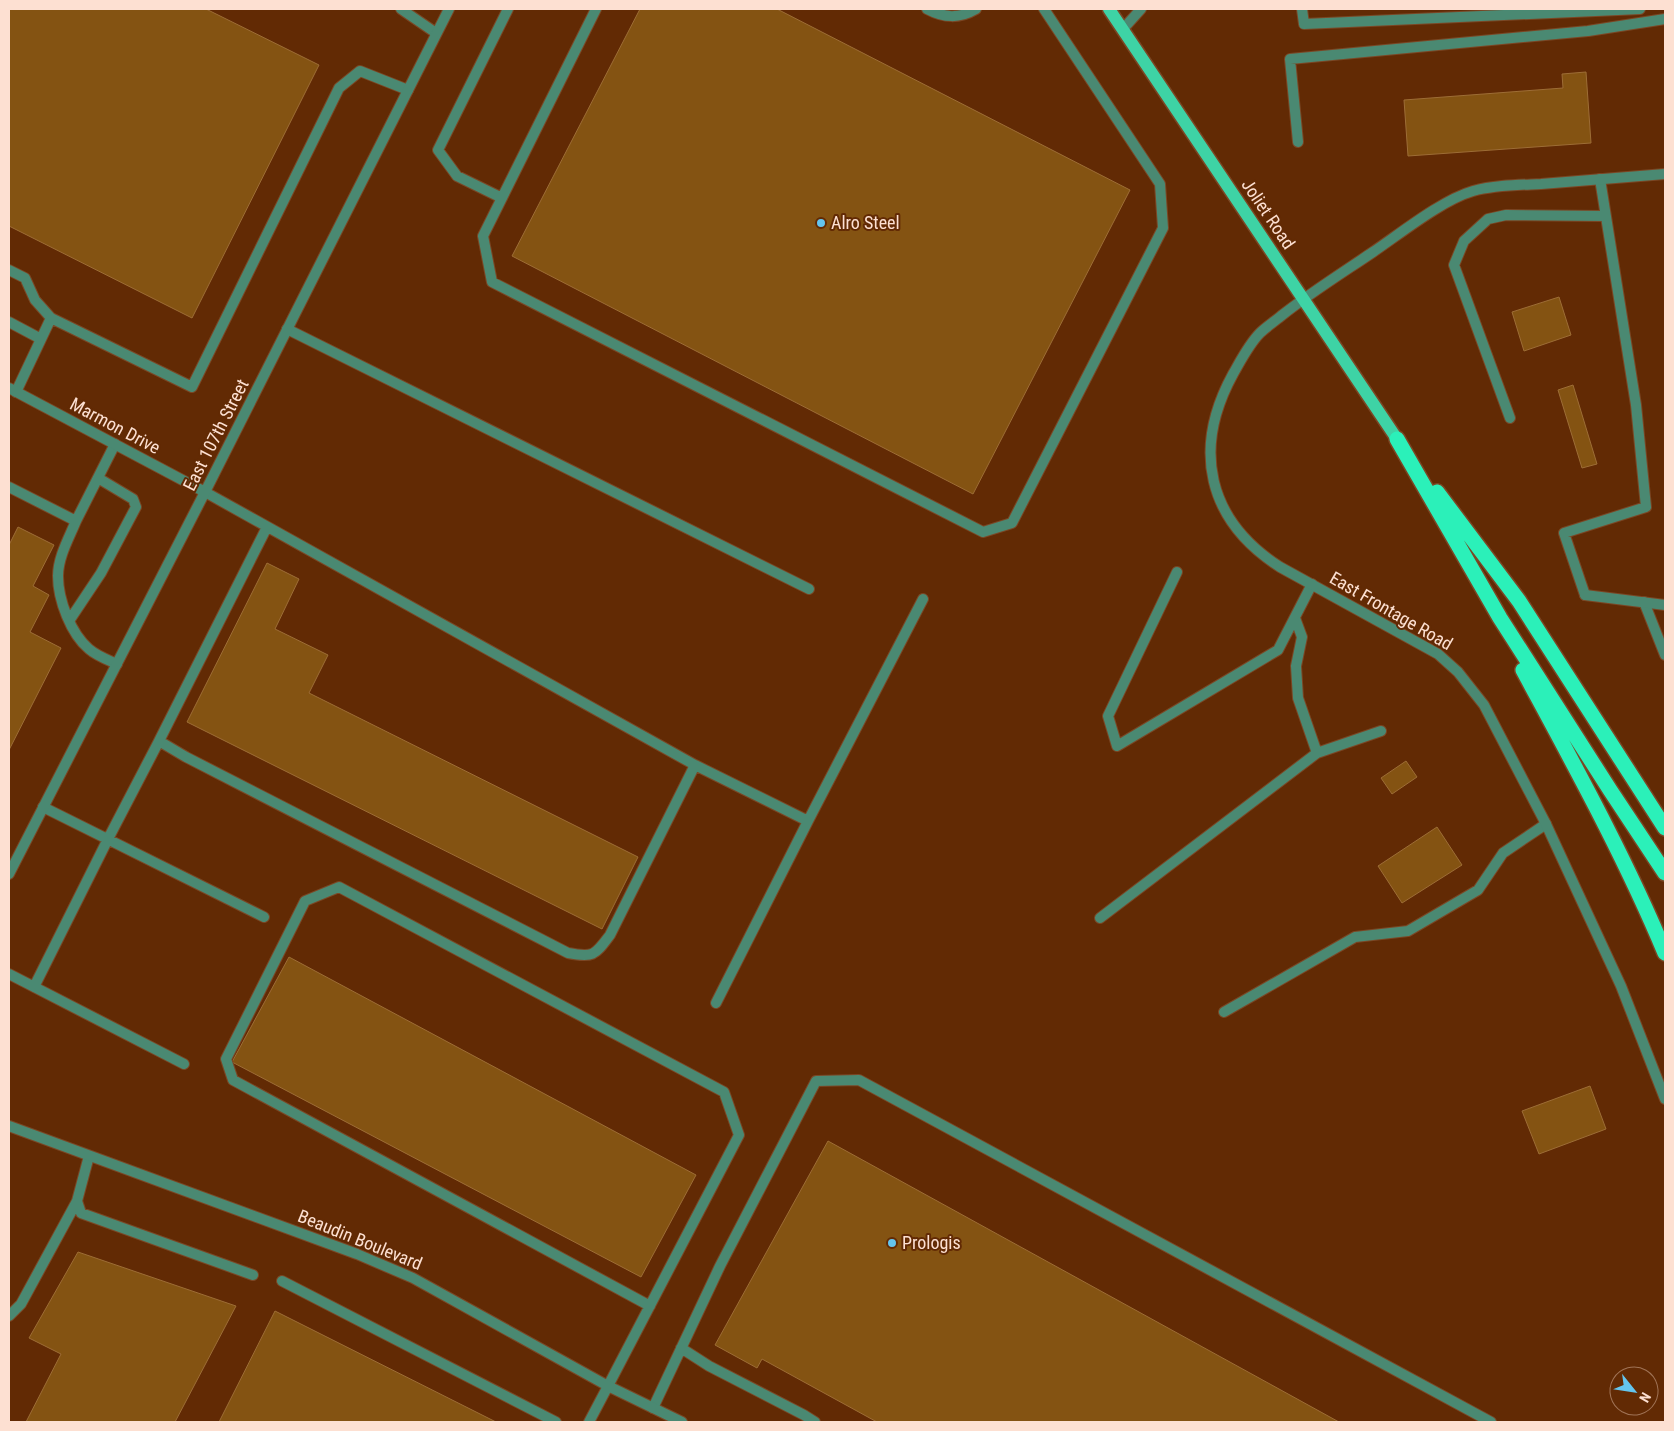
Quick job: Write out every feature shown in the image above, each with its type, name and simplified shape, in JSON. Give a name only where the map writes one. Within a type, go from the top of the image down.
[{"type":"highway","points":[[1396,439],[1506,626],[1665,873]]},
{"type":"highway","points":[[1396,439],[1519,601],[1665,828]]},
{"type":"highway","points":[[1437,508],[1611,835],[1644,903],[1665,953]]},
{"type":"main road","name":"Joliet Road","points":[[1109,9],[1396,439]]},
{"type":"street","points":[[401,9],[436,33]]},
{"type":"street","name":"East 107th Street","points":[[9,874],[205,492],[449,9]]},
{"type":"street","points":[[502,198],[457,176],[438,150],[508,9]]},
{"type":"street","points":[[596,9],[483,236],[492,282],[983,532],[1012,523],[1162,228],[1160,184],[1044,9]]},
{"type":"street","points":[[927,9],[940,16],[965,15],[976,9]]},
{"type":"street","points":[[1123,30],[1141,9]]},
{"type":"street","points":[[1302,9],[1304,24],[1640,9]]},
{"type":"street","points":[[1298,142],[1290,59],[1588,31],[1665,19]]},
{"type":"street","points":[[9,270],[24,278],[35,300],[52,318],[192,387],[339,88],[360,71],[408,90]]},
{"type":"street","name":"East Frontage Road","points":[[1665,174],[1493,187],[1463,195],[1409,227],[1303,298],[1260,333],[1244,354],[1218,407],[1210,450],[1214,484],[1223,504],[1237,529],[1265,557],[1438,654],[1458,672],[1484,705],[1546,824],[1621,986],[1665,1099]]},
{"type":"street","points":[[1600,179],[1622,304],[1636,405],[1646,507],[1564,533],[1585,595],[1665,605]]},
{"type":"street","points":[[1510,418],[1454,264],[1464,241],[1488,220],[1506,215],[1606,216]]},
{"type":"street","points":[[12,390],[52,318]]},
{"type":"street","points":[[9,322],[42,339]]},
{"type":"street","points":[[287,329],[809,589]]},
{"type":"street","name":"Marmon Drive","points":[[12,390],[205,492],[695,765],[808,821]]},
{"type":"street","points":[[115,444],[76,521],[63,552],[58,576],[62,599],[69,621],[80,641],[91,651],[117,664]]},
{"type":"street","points":[[69,621],[101,573],[136,507],[133,499],[98,478]]},
{"type":"street","points":[[9,487],[76,521]]},
{"type":"street","points":[[34,987],[267,527]]},
{"type":"street","points":[[1177,572],[1108,716],[1117,746],[1278,650],[1312,584]]},
{"type":"street","points":[[716,1003],[922,599]]},
{"type":"street","points":[[1644,602],[1665,655]]},
{"type":"street","points":[[1295,618],[1302,637],[1296,666],[1298,698],[1317,753]]},
{"type":"street","points":[[1100,918],[1317,753],[1381,731]]},
{"type":"street","points":[[159,741],[194,762],[568,953],[584,956],[598,952],[610,935],[695,765]]},
{"type":"street","points":[[43,807],[264,917]]},
{"type":"street","points":[[1224,1012],[1355,937],[1408,931],[1463,899],[1478,890],[1502,853],[1546,824]]},
{"type":"street","points":[[589,1422],[650,1306],[739,1134],[724,1092],[339,887],[305,901],[226,1059],[233,1080],[650,1306]]},
{"type":"street","points":[[9,974],[184,1064]]},
{"type":"street","points":[[653,1408],[720,1266],[816,1081],[858,1080],[1491,1422]]},
{"type":"street","name":"Beaudin Boulevard","points":[[9,1126],[357,1254],[413,1278],[608,1386],[682,1422]]},
{"type":"street","points":[[9,1316],[21,1304],[77,1201],[89,1156]]},
{"type":"street","points":[[77,1201],[81,1212],[253,1275]]},
{"type":"street","points":[[282,1281],[556,1422]]},
{"type":"street","points":[[681,1348],[709,1366],[815,1422]]},
{"type":"building","points":[[9,9],[206,9],[319,65],[192,318],[9,226]]},
{"type":"building","name":"Alro Steel","points":[[640,9],[777,9],[1130,190],[973,494],[512,256]]},
{"type":"building","points":[[1586,72],[1591,143],[1408,156],[1404,100],[1563,88],[1562,74]]},
{"type":"building","points":[[1559,297],[1571,335],[1524,351],[1512,312]]},
{"type":"building","points":[[1573,385],[1597,464],[1582,468],[1558,390]]},
{"type":"building","points":[[18,527],[54,545],[33,586],[49,595],[30,632],[61,648],[9,750],[9,545]]},
{"type":"building","points":[[267,563],[299,579],[275,629],[328,655],[309,693],[638,857],[602,929],[187,722]]},
{"type":"building","points":[[1406,761],[1417,777],[1392,794],[1381,778]]},
{"type":"building","points":[[1437,827],[1462,865],[1402,903],[1378,866]]},
{"type":"building","points":[[289,957],[696,1175],[641,1277],[232,1062]]},
{"type":"building","points":[[1590,1086],[1606,1129],[1539,1154],[1522,1111]]},
{"type":"building","name":"Prologis","points":[[828,1141],[1339,1422],[877,1422],[762,1359],[757,1368],[715,1345]]},
{"type":"building","points":[[78,1252],[236,1306],[175,1422],[26,1422],[61,1354],[29,1338]]},
{"type":"building","points":[[275,1311],[496,1422],[219,1422]]},
{"type":"place","name":"Alro Steel","points":[[821,223]]},
{"type":"place","name":"Prologis","points":[[892,1243]]}]
